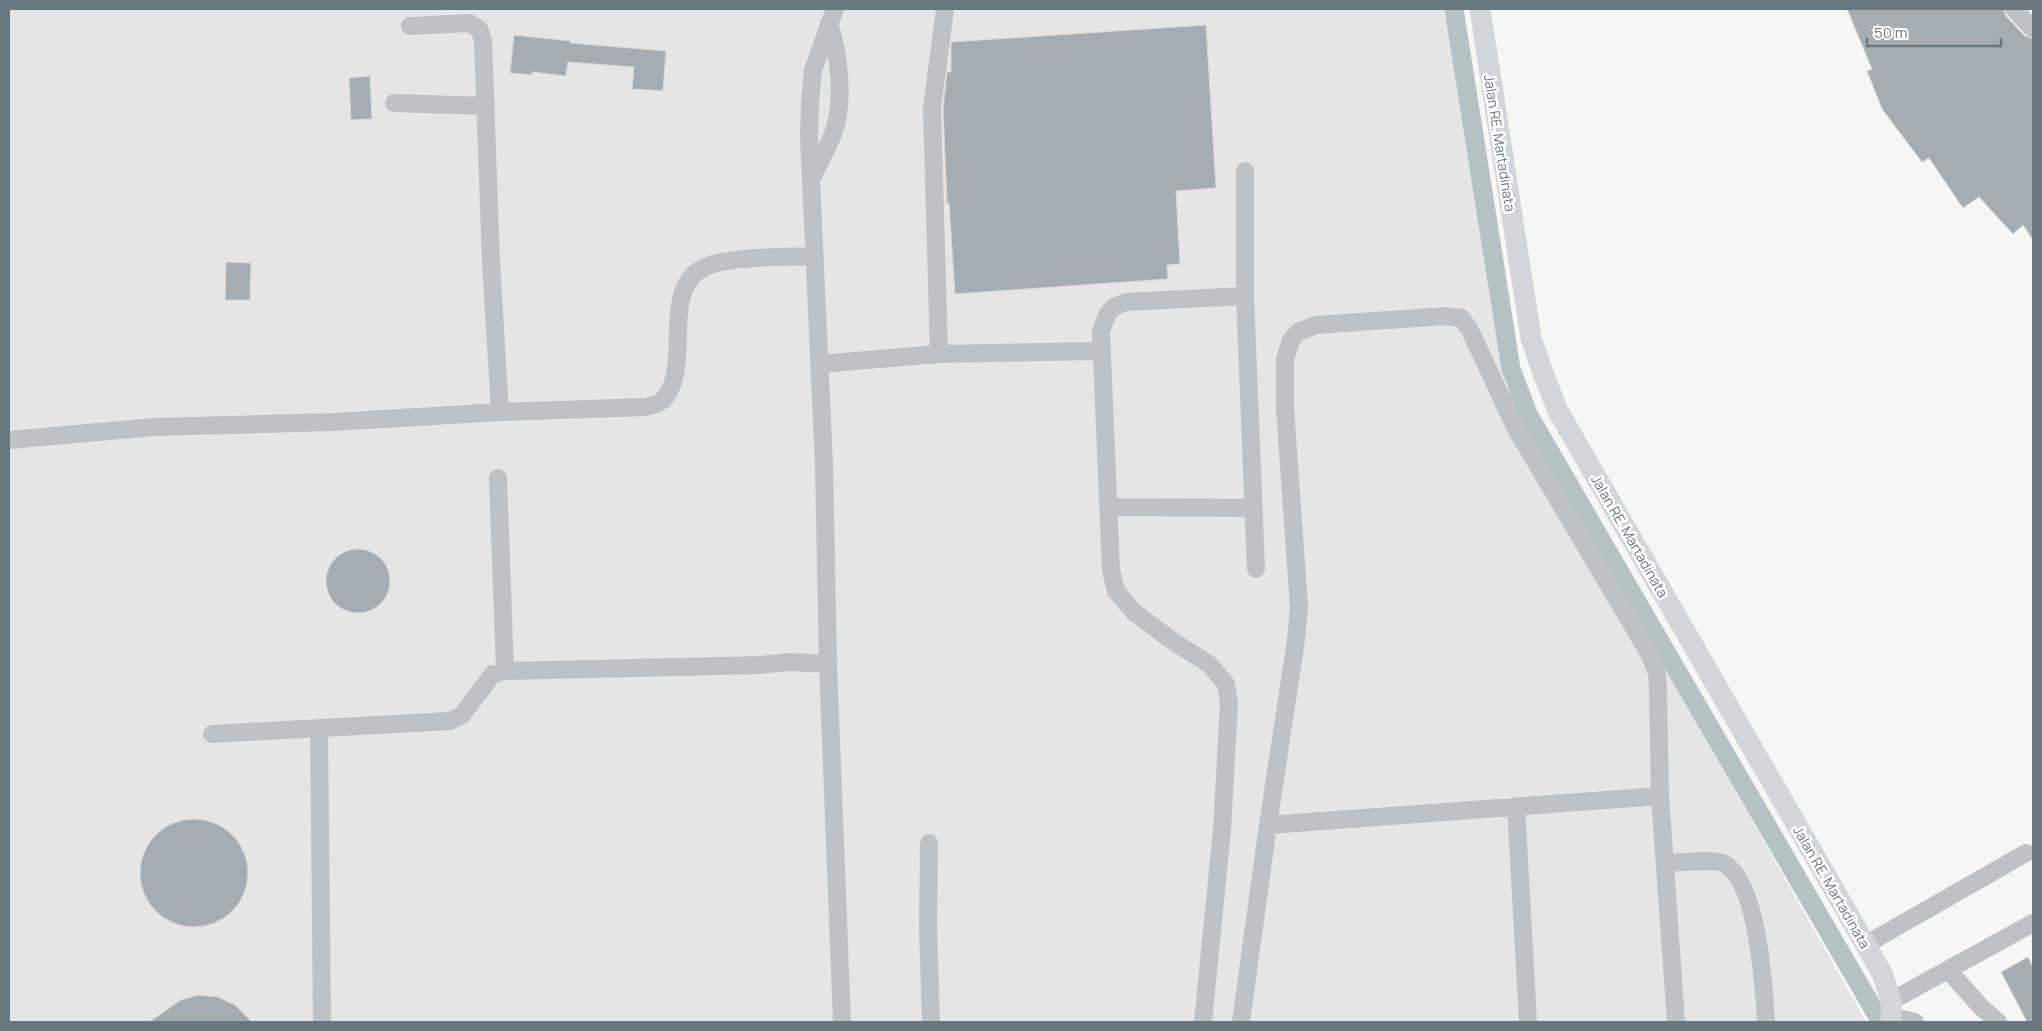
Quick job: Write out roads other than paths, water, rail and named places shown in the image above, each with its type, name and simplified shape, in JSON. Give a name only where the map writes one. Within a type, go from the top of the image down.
[{"type":"main road","name":"Jalan RE. Martadinata","points":[[1480,9],[1531,338],[1549,388],[1563,420],[1882,974],[1892,1013]]},
{"type":"street","points":[[939,354],[932,108],[945,9]]},
{"type":"street","points":[[2014,9],[2033,29]]},
{"type":"street","points":[[811,179],[833,133],[838,109],[839,81],[832,16]]},
{"type":"street","points":[[832,16],[813,70],[810,103],[811,179],[824,465],[828,664],[842,1022]]},
{"type":"street","points":[[410,26],[469,23],[479,29],[483,40],[500,412]]},
{"type":"street","points":[[394,102],[486,106]]},
{"type":"street","points":[[1245,171],[1245,296],[1256,569]]},
{"type":"street","points":[[9,440],[154,427],[334,422],[500,412],[646,407],[662,401],[672,387],[676,371],[680,302],[687,283],[704,268],[735,260],[815,256]]},
{"type":"street","points":[[1203,1022],[1222,830],[1229,704],[1226,684],[1209,664],[1174,642],[1134,612],[1116,591],[1111,570],[1100,332],[1107,315],[1114,306],[1126,302],[1245,296]]},
{"type":"street","points":[[1241,1022],[1296,640],[1299,607],[1284,408],[1285,359],[1291,340],[1298,332],[1316,325],[1446,316],[1461,318],[1469,328],[1516,428],[1650,655],[1657,674],[1660,796],[1676,1022]]},
{"type":"street","points":[[819,364],[939,354],[1100,351]]},
{"type":"street","points":[[498,478],[505,671]]},
{"type":"street","points":[[1108,507],[1253,508]]},
{"type":"street","points":[[212,734],[450,720],[462,715],[492,674],[505,671],[760,665],[789,662],[828,664]]},
{"type":"street","points":[[319,728],[322,1022]]},
{"type":"street","points":[[1268,824],[1660,796]]},
{"type":"street","points":[[1516,806],[1528,1022]]},
{"type":"street","points":[[929,842],[931,1022]]},
{"type":"street","points":[[1865,945],[2026,853]]},
{"type":"street","points":[[1666,863],[1724,863],[1743,888],[1754,919],[1763,968],[1766,1022]]},
{"type":"street","points":[[1892,1013],[1948,970],[2033,923]]},
{"type":"street","points":[[1948,970],[1981,1007],[1998,1022]]},
{"type":"street","points":[[1892,1013],[1915,1022]]},
{"type":"waterway","points":[[1454,9],[1511,369],[1528,414],[1881,1022]]}]
